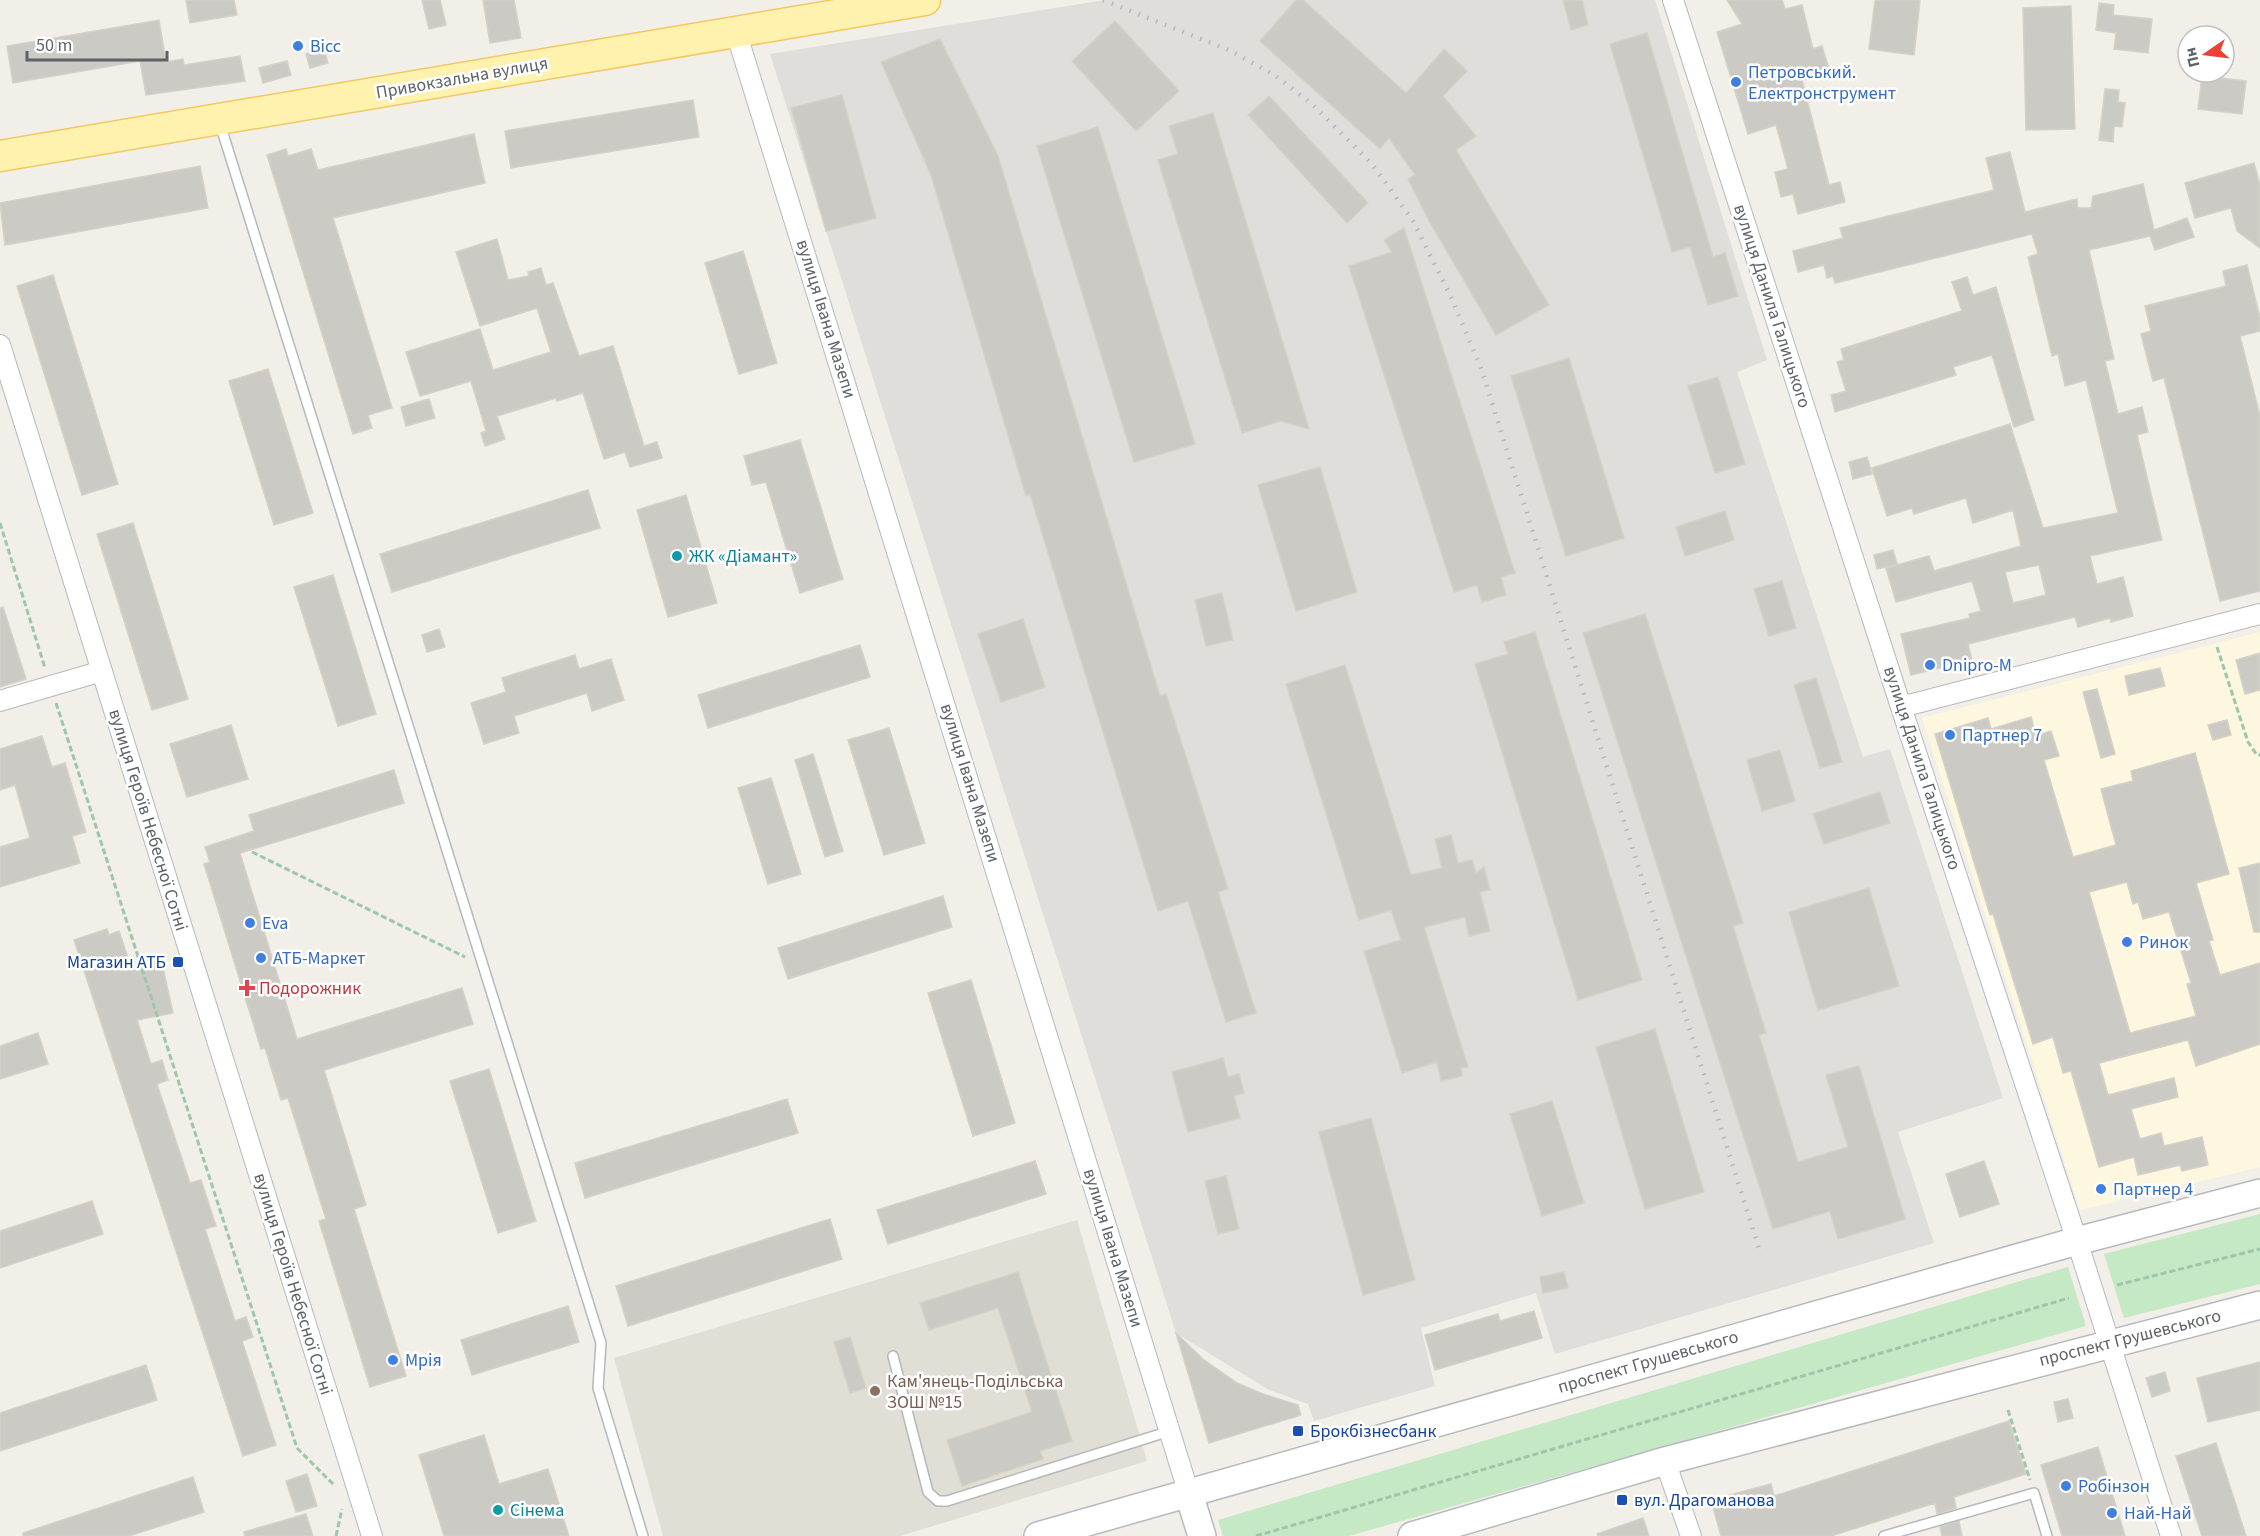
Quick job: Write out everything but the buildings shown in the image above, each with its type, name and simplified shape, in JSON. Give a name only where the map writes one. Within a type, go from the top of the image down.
[{"type":"main road","name":"Привокзальна вулиця","points":[[0,156],[925,0]]},
{"type":"main road","name":"проспект Грушевського","points":[[1038,1536],[2078,1241],[2260,1193]]},
{"type":"main road","name":"проспект Грушевського","points":[[1412,1536],[1665,1461],[2260,1305]]},
{"type":"main road","name":"вулиця Івана Мазепи","points":[[1189,1494],[1202,1536]]},
{"type":"street","name":"вулиця Данила Галицького","points":[[1673,0],[1901,707],[2078,1241],[2171,1536]]},
{"type":"street","name":"вулиця Івана Мазепи","points":[[736,32],[1189,1494]]},
{"type":"street","name":"вулиця Героїв Небесної Сотні","points":[[0,345],[372,1536]]},
{"type":"street","points":[[1901,707],[2260,614]]},
{"type":"street","points":[[0,702],[102,671]]},
{"type":"street","points":[[1665,1461],[1691,1536]]},
{"type":"lane","points":[[218,119],[601,1342],[598,1388],[643,1536]]},
{"type":"lane","points":[[893,1356],[928,1492],[938,1501],[947,1501],[1170,1431]]},
{"type":"lane","points":[[1884,1536],[2034,1493],[2048,1536]]},
{"type":"path","points":[[0,523],[297,1448],[337,1488]]},
{"type":"path","points":[[2217,647],[2248,742],[2257,755],[2260,754]]},
{"type":"path","points":[[252,852],[483,966]]},
{"type":"path","points":[[2117,1285],[2260,1249]]},
{"type":"path","points":[[1256,1536],[2069,1298]]},
{"type":"path","points":[[2008,1410],[2034,1493]]},
{"type":"path","points":[[336,1536],[343,1506]]},
{"type":"shaded area","points":[[1105,0],[1655,0],[1767,360],[1737,372],[1863,757],[1890,749],[2003,1098],[1898,1132],[1934,1243],[1555,1354],[1536,1293],[1421,1328],[1435,1386],[1314,1421],[1308,1404],[1269,1390],[1176,1333],[770,54]]},
{"type":"shaded area","name":"Ринок","points":[[2260,632],[2260,1167],[2080,1210],[1922,718]]},
{"type":"shaded area","name":"Кам'янець-Подільська ЗОШ №15","points":[[1077,1220],[1147,1461],[900,1536],[663,1536],[614,1358]]},
{"type":"green space","points":[[2260,1214],[2260,1284],[2124,1318],[2104,1254]]},
{"type":"green space","points":[[2068,1267],[2086,1326],[1349,1536],[1223,1536],[1218,1520]]},
{"type":"railway","points":[[1103,0],[1231,51],[1276,76],[1312,104],[1372,164],[1413,221],[1451,297],[1481,368],[1761,1255]]},
{"type":"place","name":"Вісс","points":[[298,46]]},
{"type":"place","name":"Петровський. Електронструмент","points":[[1736,82]]},
{"type":"place","name":"ЖК «Діамант»","points":[[677,556]]},
{"type":"place","name":"Dnipro-M","points":[[1930,665]]},
{"type":"place","name":"Партнер 7","points":[[1950,735]]},
{"type":"place","name":"Eva","points":[[250,923]]},
{"type":"place","name":"Ринок","points":[[2127,942]]},
{"type":"place","name":"АТБ-Маркет","points":[[261,958]]},
{"type":"place","name":"Магазин АТБ","points":[[178,962]]},
{"type":"place","name":"Подорожник","points":[[247,988]]},
{"type":"place","name":"Партнер 4","points":[[2101,1189]]},
{"type":"place","name":"Мрія","points":[[393,1360]]},
{"type":"place","name":"Кам'янець-Подільська ЗОШ №15","points":[[875,1391]]},
{"type":"place","name":"Брокбізнесбанк","points":[[1298,1431]]},
{"type":"place","name":"Робінзон","points":[[2066,1486]]},
{"type":"place","name":"вул. Драгоманова","points":[[1622,1500]]},
{"type":"place","name":"Сінема","points":[[498,1510]]},
{"type":"place","name":"Най-Най","points":[[2112,1513]]}]
